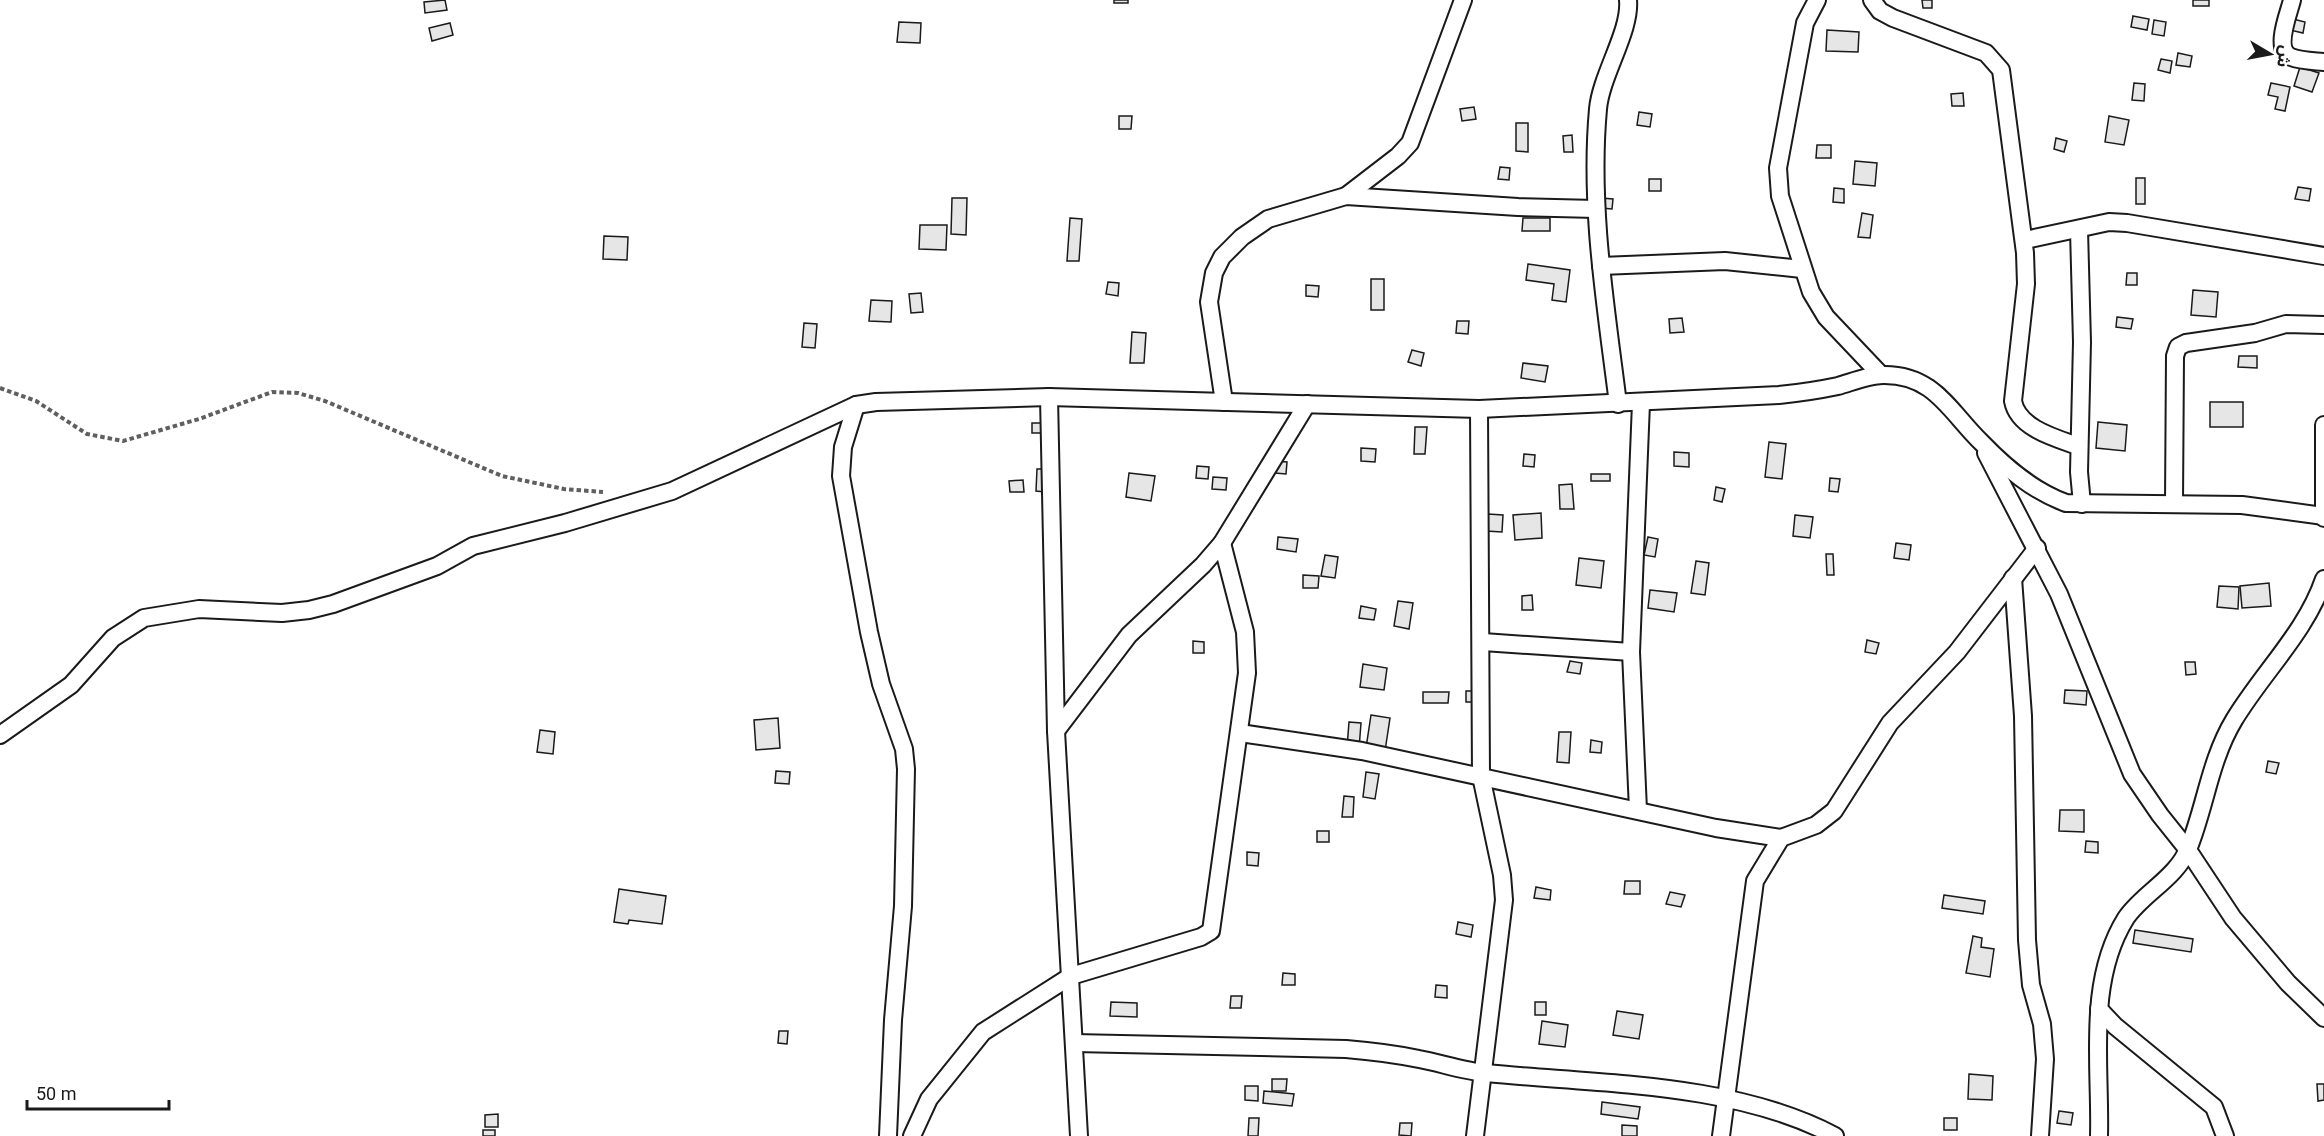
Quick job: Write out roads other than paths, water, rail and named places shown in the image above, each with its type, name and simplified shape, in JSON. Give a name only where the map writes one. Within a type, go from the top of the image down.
[{"type":"street","points":[[1346,196],[1398,156],[1410,143],[1462,0]]},
{"type":"street","points":[[1618,404],[1596,209],[1598,108],[1604,80],[1627,17],[1628,0]]},
{"type":"street","points":[[1817,0],[1805,23],[1778,175],[1780,196],[1811,292],[1826,317],[1881,375]]},
{"type":"street","points":[[1872,0],[1880,11],[1893,18],[1986,53],[1995,60],[2001,70],[2025,240],[2026,284],[2013,401],[2015,411],[2021,420],[2053,437],[2078,446]]},
{"type":"street","points":[[2292,0],[2282,42],[2284,51],[2290,57],[2324,62]]},
{"type":"street","points":[[1224,402],[1209,302],[1214,273],[1222,257],[1268,219],[1346,196],[1518,207],[1596,209]]},
{"type":"street","points":[[2025,240],[2109,222],[2145,224],[2239,244],[2324,256]]},
{"type":"street","points":[[2079,230],[2082,342],[2078,446],[2082,504]]},
{"type":"street","points":[[1601,266],[1725,261],[1802,269]]},
{"type":"street","points":[[2174,502],[2175,356],[2178,348],[2186,343],[2262,332],[2286,324],[2324,325]]},
{"type":"street","points":[[0,735],[71,685],[113,638],[144,618],[199,609],[282,613],[333,604],[437,566],[473,546],[565,523],[672,491],[856,405],[876,402],[1049,397],[1479,410],[1779,395],[1817,391],[1881,375],[1902,377],[1944,399],[1980,441],[2023,481],[2047,496],[2066,503],[2174,502],[2242,505],[2324,517],[2324,425]]},
{"type":"street","points":[[1049,397],[1056,731],[1079,1136]]},
{"type":"street","points":[[1638,810],[1631,652],[1641,403]]},
{"type":"street","points":[[1056,731],[1128,635],[1203,565],[1222,543],[1306,404]]},
{"type":"street","points":[[856,405],[843,447],[843,486],[880,684],[904,749],[906,769],[903,906],[893,1020],[888,1136]]},
{"type":"street","points":[[1475,1136],[1504,900],[1502,875],[1481,776],[1483,642],[1479,410]]},
{"type":"street","points":[[1980,441],[2060,594],[2132,774],[2188,850],[2233,918],[2288,983],[2324,1017]]},
{"type":"street","points":[[912,1136],[929,1099],[983,1032],[1071,976],[1201,937],[1211,931],[1247,673],[1245,632],[1222,543]]},
{"type":"street","points":[[1240,733],[1362,751],[1716,828],[1781,838],[1816,825],[1834,811],[1890,723],[1957,652],[2037,548]]},
{"type":"street","points":[[2013,578],[2023,716],[2027,940],[2031,985],[2042,1024],[2045,1059],[2040,1136]]},
{"type":"street","points":[[2099,1136],[2099,1009],[2108,956],[2127,917],[2166,879],[2188,850],[2215,757],[2246,701],[2303,624],[2317,601],[2324,579]]},
{"type":"street","points":[[1483,642],[1631,652]]},
{"type":"street","points":[[1721,1136],[1755,881],[1781,838]]},
{"type":"street","points":[[2099,1009],[2115,1026],[2214,1107],[2225,1136]]},
{"type":"street","points":[[1074,1043],[1346,1049],[1415,1058],[1483,1073],[1598,1080],[1766,1107],[1814,1125],[1835,1136]]}]
